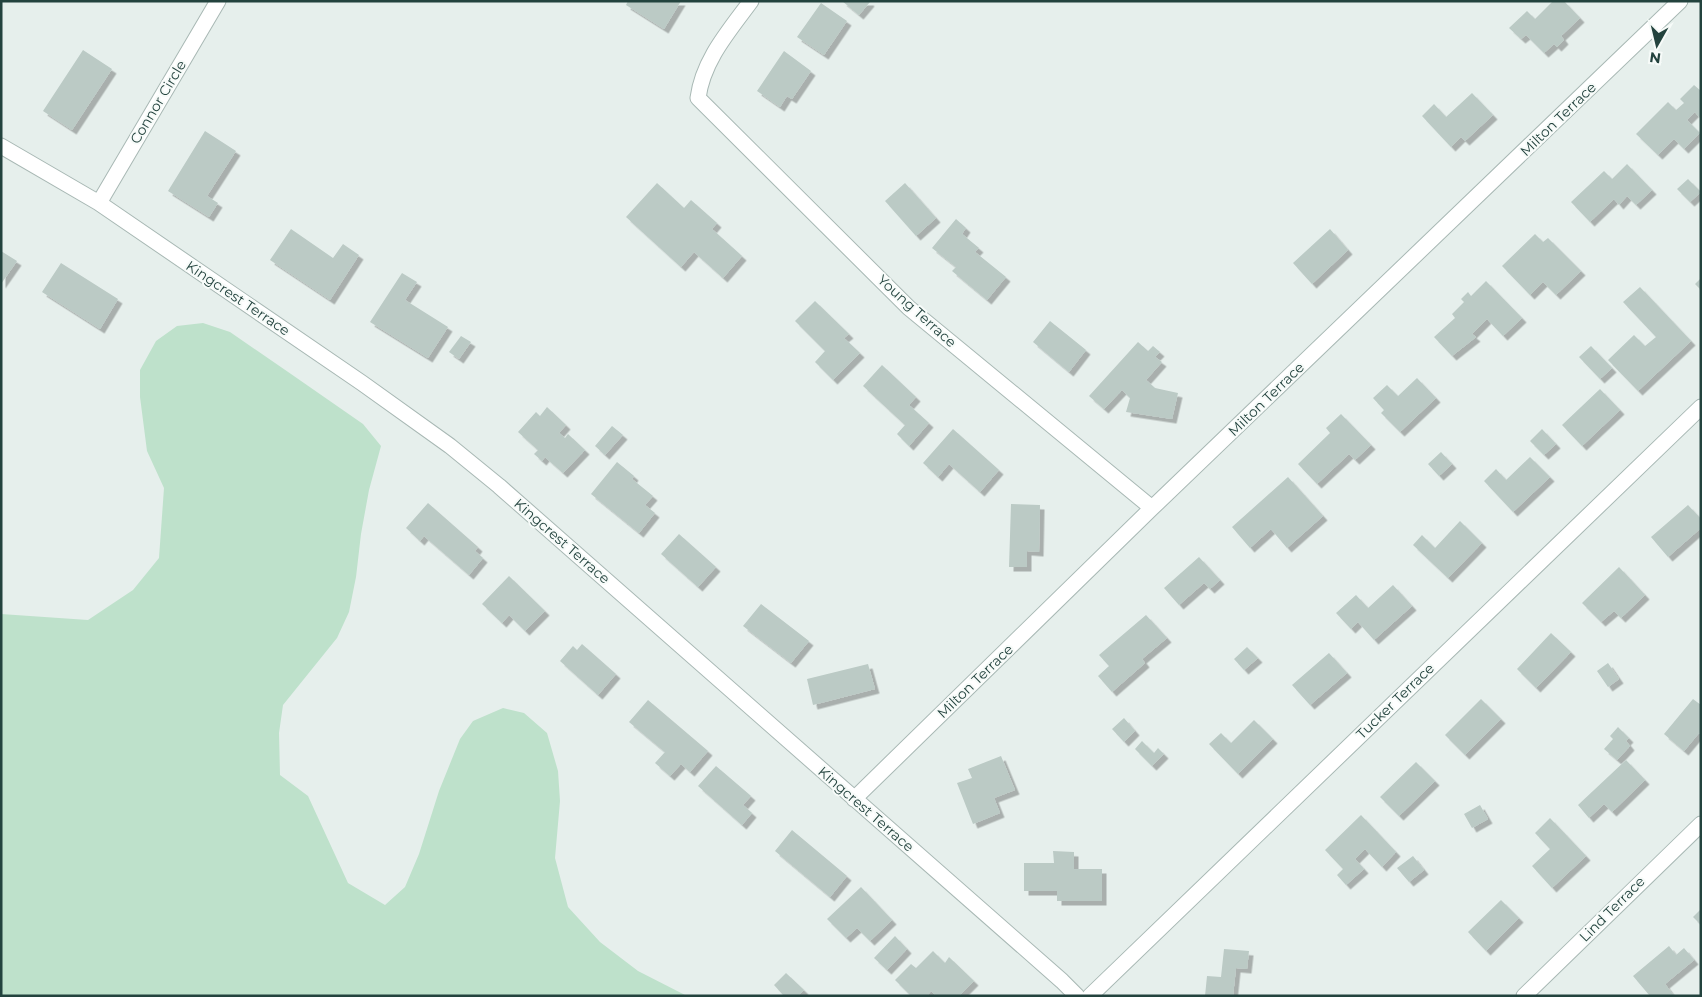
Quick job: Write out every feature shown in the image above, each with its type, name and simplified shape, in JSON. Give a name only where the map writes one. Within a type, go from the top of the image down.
[{"type":"street","name":"Connor Circle","points":[[99,203],[218,1]]},
{"type":"street","name":"Young Terrace","points":[[751,1],[715,49],[700,84],[698,98],[909,308],[1152,508]]},
{"type":"street","name":"Milton Terrace","points":[[854,799],[1152,508],[1680,1]]},
{"type":"street","name":"Kingcrest Terrace","points":[[1,146],[99,203],[362,383],[450,446],[499,486],[1077,996]]},
{"type":"street","name":"Tucker Terrace","points":[[1090,996],[1701,407]]},
{"type":"street","name":"Lind Terrace","points":[[1524,996],[1701,824]]},
{"type":"green space","points":[[203,323],[230,332],[291,374],[363,424],[381,446],[369,490],[349,612],[337,638],[283,705],[279,733],[280,775],[308,796],[348,883],[385,905],[405,887],[419,854],[439,791],[460,739],[473,721],[503,708],[524,713],[547,733],[558,771],[560,801],[555,858],[568,907],[600,942],[638,971],[687,996],[1,996],[1,614],[88,620],[133,590],[159,558],[164,488],[147,451],[140,397],[140,370],[156,341],[177,326]]},
{"type":"building","points":[[628,1],[681,1],[664,29],[626,5]]},
{"type":"building","points":[[842,1],[869,1],[870,2],[859,15]]},
{"type":"building","points":[[1553,1],[1564,1],[1580,18],[1561,36],[1564,40],[1557,47],[1554,44],[1544,53],[1526,35],[1521,39],[1509,28],[1527,11],[1535,19]]},
{"type":"building","points":[[821,3],[847,21],[824,55],[797,37]]},
{"type":"building","points":[[83,50],[112,69],[72,130],[43,111]]},
{"type":"building","points":[[784,51],[811,71],[792,99],[787,96],[780,107],[757,91]]},
{"type":"building","points":[[1694,85],[1701,91],[1701,116],[1699,117],[1695,112],[1687,120],[1700,133],[1684,149],[1674,139],[1658,155],[1636,134],[1668,102],[1676,110],[1684,103],[1680,99]]},
{"type":"building","points":[[1472,93],[1493,115],[1465,141],[1461,137],[1451,147],[1422,116],[1434,104],[1446,117]]},
{"type":"building","points":[[205,131],[236,151],[207,196],[218,203],[209,217],[168,191]]},
{"type":"building","points":[[1627,164],[1652,190],[1636,205],[1627,196],[1619,205],[1614,199],[1590,222],[1571,202],[1604,171],[1612,179]]},
{"type":"building","points":[[1688,179],[1701,192],[1690,202],[1677,189]]},
{"type":"building","points":[[657,183],[684,208],[691,200],[717,223],[712,229],[742,256],[723,278],[694,252],[681,267],[626,217]]},
{"type":"building","points":[[905,183],[936,218],[916,236],[885,201]]},
{"type":"building","points":[[956,219],[966,228],[962,234],[979,248],[975,252],[1006,277],[987,300],[952,271],[956,267],[932,248]]},
{"type":"building","points":[[291,229],[333,258],[343,244],[359,255],[330,300],[270,260]]},
{"type":"building","points":[[1330,229],[1348,250],[1312,284],[1293,263]]},
{"type":"building","points":[[1535,234],[1543,242],[1548,238],[1581,271],[1556,295],[1543,282],[1530,295],[1502,266]]},
{"type":"building","points":[[1,251],[17,261],[1,284]]},
{"type":"building","points":[[61,263],[118,299],[100,329],[42,292]]},
{"type":"building","points":[[402,273],[417,282],[405,300],[448,327],[428,358],[370,322]]},
{"type":"building","points":[[1701,278],[1701,290],[1695,284]]},
{"type":"building","points":[[1486,281],[1522,318],[1503,336],[1487,319],[1472,334],[1476,337],[1452,356],[1434,337],[1455,318],[1452,314],[1464,302],[1461,299],[1468,292],[1471,296]]},
{"type":"building","points":[[1640,287],[1691,341],[1638,391],[1608,360],[1634,335],[1645,346],[1656,337],[1623,302]]},
{"type":"building","points":[[815,301],[849,334],[844,338],[860,353],[833,380],[815,362],[825,351],[795,321]]},
{"type":"building","points":[[1050,321],[1086,350],[1069,372],[1033,342]]},
{"type":"building","points":[[461,336],[471,342],[459,359],[449,352]]},
{"type":"building","points":[[1138,342],[1148,351],[1153,346],[1160,352],[1155,357],[1162,362],[1146,380],[1155,388],[1178,393],[1172,419],[1126,412],[1130,398],[1122,390],[1104,409],[1089,396]]},
{"type":"building","points":[[1591,346],[1612,368],[1600,379],[1579,357]]},
{"type":"building","points":[[882,365],[916,397],[909,405],[929,423],[909,446],[897,434],[905,425],[863,386]]},
{"type":"building","points":[[1417,378],[1436,398],[1400,432],[1381,413],[1384,410],[1373,398],[1387,385],[1398,396]]},
{"type":"building","points":[[1600,389],[1620,410],[1582,446],[1562,425]]},
{"type":"building","points":[[547,407],[566,425],[559,433],[565,438],[568,434],[585,450],[563,473],[545,457],[542,461],[534,454],[538,450],[518,432],[536,412],[540,416]]},
{"type":"building","points":[[1341,414],[1371,445],[1355,460],[1349,454],[1317,484],[1298,464],[1330,433],[1326,428]]},
{"type":"building","points":[[612,426],[623,435],[605,455],[595,446]]},
{"type":"building","points":[[953,429],[999,470],[980,492],[949,464],[938,477],[923,463]]},
{"type":"building","points":[[1542,429],[1556,444],[1544,455],[1530,441]]},
{"type":"building","points":[[1441,452],[1452,464],[1439,476],[1428,464]]},
{"type":"building","points":[[1530,457],[1550,477],[1513,512],[1484,481],[1496,469],[1506,480]]},
{"type":"building","points":[[617,462],[634,476],[632,479],[653,496],[645,505],[655,513],[639,533],[591,494]]},
{"type":"building","points":[[1288,477],[1323,516],[1287,548],[1271,529],[1250,548],[1232,527]]},
{"type":"building","points":[[428,503],[478,547],[475,551],[483,558],[469,575],[424,536],[420,541],[406,528]]},
{"type":"building","points":[[1011,504],[1040,505],[1039,552],[1027,551],[1027,567],[1009,567]]},
{"type":"building","points":[[1688,505],[1701,519],[1701,528],[1668,557],[1651,537]]},
{"type":"building","points":[[1460,521],[1482,543],[1448,578],[1413,545],[1422,535],[1435,548]]},
{"type":"building","points":[[679,534],[716,567],[698,587],[661,554]]},
{"type":"building","points":[[1199,557],[1220,580],[1210,589],[1204,583],[1179,605],[1164,588]]},
{"type":"building","points":[[1619,567],[1645,595],[1621,618],[1614,611],[1601,622],[1582,603]]},
{"type":"building","points":[[509,576],[545,611],[525,631],[509,615],[502,623],[482,604]]},
{"type":"building","points":[[1393,585],[1412,606],[1374,640],[1358,622],[1351,629],[1336,613],[1356,595],[1368,608]]},
{"type":"building","points":[[761,604],[809,641],[791,663],[743,626]]},
{"type":"building","points":[[1146,615],[1167,638],[1142,659],[1145,663],[1112,692],[1098,676],[1109,666],[1099,655]]},
{"type":"building","points":[[1551,633],[1571,652],[1536,688],[1517,669]]},
{"type":"building","points":[[582,644],[616,674],[598,695],[560,661],[573,646],[577,650]]},
{"type":"building","points":[[1247,647],[1258,658],[1244,670],[1234,659]]},
{"type":"building","points":[[1329,653],[1347,673],[1310,705],[1292,685]]},
{"type":"building","points":[[1608,663],[1619,679],[1608,687],[1597,671]]},
{"type":"building","points":[[868,664],[875,689],[813,705],[807,679]]},
{"type":"building","points":[[1481,699],[1501,719],[1465,755],[1445,735]]},
{"type":"building","points":[[1693,699],[1701,705],[1701,735],[1699,733],[1684,751],[1664,734]]},
{"type":"building","points":[[648,700],[708,751],[690,772],[681,764],[670,776],[655,763],[665,752],[629,722]]},
{"type":"building","points":[[1124,718],[1135,731],[1124,742],[1112,729]]},
{"type":"building","points":[[1254,720],[1273,739],[1238,774],[1209,744],[1221,733],[1231,743]]},
{"type":"building","points":[[1618,727],[1629,738],[1626,741],[1630,746],[1617,760],[1604,749],[1613,739],[1610,736]]},
{"type":"building","points":[[1142,741],[1154,753],[1158,748],[1164,754],[1152,766],[1135,749]]},
{"type":"building","points":[[1001,756],[1015,790],[994,798],[1000,813],[973,824],[957,783],[972,778],[968,769]]},
{"type":"building","points":[[1626,760],[1645,780],[1612,812],[1604,804],[1589,818],[1578,805]]},
{"type":"building","points":[[1416,762],[1435,781],[1399,816],[1380,797]]},
{"type":"building","points":[[716,766],[751,796],[743,805],[752,813],[742,825],[698,786]]},
{"type":"building","points":[[1480,805],[1488,819],[1472,828],[1464,814]]},
{"type":"building","points":[[1361,815],[1396,852],[1382,867],[1365,849],[1355,859],[1364,869],[1346,885],[1337,875],[1343,869],[1325,850]]},
{"type":"building","points":[[1550,818],[1586,856],[1552,888],[1532,866],[1550,849],[1535,833]]},
{"type":"building","points":[[792,830],[847,876],[830,897],[775,851]]},
{"type":"building","points":[[1053,851],[1074,852],[1074,869],[1102,869],[1102,901],[1057,901],[1057,891],[1024,891],[1024,863],[1054,863]]},
{"type":"building","points":[[1413,856],[1424,870],[1409,882],[1397,868]]},
{"type":"building","points":[[861,887],[892,920],[870,941],[857,928],[846,938],[827,919]]},
{"type":"building","points":[[1501,900],[1519,918],[1486,951],[1468,932]]},
{"type":"building","points":[[1701,909],[1701,925],[1693,917]]},
{"type":"building","points":[[895,936],[907,949],[887,970],[874,958]]},
{"type":"building","points":[[1669,946],[1676,955],[1684,948],[1694,960],[1665,984],[1674,996],[1650,996],[1633,976]]},
{"type":"building","points":[[1224,949],[1249,951],[1247,969],[1236,968],[1233,996],[1205,996],[1207,976],[1221,977]]},
{"type":"building","points":[[933,951],[945,963],[949,957],[974,981],[959,996],[936,996],[931,991],[927,996],[911,996],[895,980],[911,964],[916,968]]},
{"type":"building","points":[[786,973],[804,990],[798,996],[784,996],[774,985]]}]
